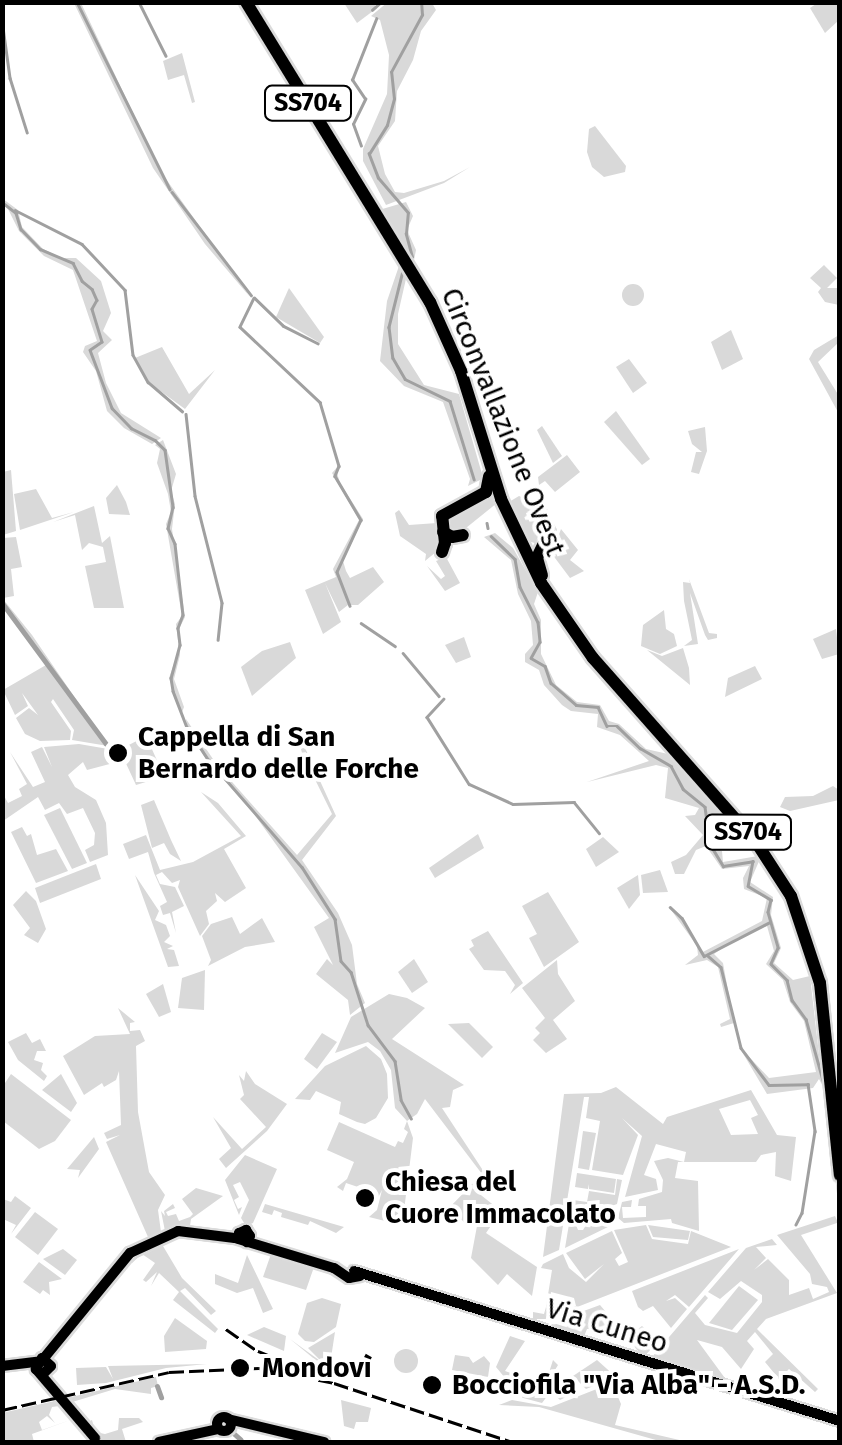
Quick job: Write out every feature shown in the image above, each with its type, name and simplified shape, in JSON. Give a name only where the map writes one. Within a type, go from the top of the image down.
[{"type":"highway","name":"Circonvallazione Ovest","points":[[246,2],[420,282],[456,358],[493,477],[540,584],[594,658],[756,842],[778,873],[810,940],[827,1046],[840,1175]]},
{"type":"highway","points":[[450,541],[440,522],[444,514],[481,495],[491,484],[484,450]]},
{"type":"highway","points":[[493,477],[526,542],[538,546],[548,539]]},
{"type":"highway","points":[[481,495],[496,497],[512,526]]},
{"type":"highway","points":[[540,514],[548,529],[548,539],[538,555],[538,568],[594,658]]},
{"type":"main road","name":"Via Cuneo","points":[[43,1366],[125,1259],[151,1242],[187,1230],[241,1238],[840,1421]]},
{"type":"main road","points":[[2,1366],[43,1366],[92,1439]]},
{"type":"main road","points":[[159,1442],[243,1422],[324,1442]]},
{"type":"shaded area","points":[[388,2],[432,3],[436,10],[421,31],[413,60],[397,91],[395,121],[378,146],[385,174],[395,192],[404,193],[444,181],[470,167],[444,183],[386,205],[363,161],[363,149],[387,94],[389,55],[380,20],[371,16]]},
{"type":"shaded area","points":[[819,2],[839,3],[839,20],[825,33],[810,8]]},
{"type":"shaded area","points":[[74,3],[81,3],[161,172],[250,297],[205,244],[153,168]]},
{"type":"shaded area","points":[[344,3],[373,3],[377,8],[357,23]]},
{"type":"shaded area","points":[[182,53],[195,102],[192,103],[184,75],[168,80],[163,61]]},
{"type":"shaded area","points":[[595,126],[626,166],[625,172],[604,177],[592,167],[587,152],[589,129]]},
{"type":"shaded area","points":[[3,199],[18,210],[22,227],[43,249],[62,258],[76,258],[101,281],[111,313],[103,331],[112,340],[98,353],[106,383],[121,413],[161,438],[152,444],[124,428],[107,411],[96,371],[83,352],[85,346],[97,341],[73,270],[44,256],[19,231]]},
{"type":"shaded area","points":[[406,202],[413,216],[407,230],[416,250],[413,265],[379,210]]},
{"type":"shaded area","points":[[400,263],[408,270],[398,314],[398,344],[424,385],[459,394],[482,474],[480,480],[468,486],[470,479],[443,402],[404,386],[380,361],[387,301]]},
{"type":"shaded area","points":[[824,265],[837,278],[827,288],[839,288],[839,305],[825,302],[818,292],[821,288],[810,278]]},
{"type":"shaded area","points":[[629,284],[637,284],[644,295],[637,306],[629,306],[622,299],[622,291]]},
{"type":"shaded area","points":[[289,288],[324,337],[320,343],[276,317]]},
{"type":"shaded area","points":[[731,330],[743,359],[722,370],[711,342]]},
{"type":"shaded area","points":[[839,335],[839,342],[818,362],[839,396],[839,414],[809,359],[814,350]]},
{"type":"shaded area","points":[[162,347],[189,394],[215,370],[185,409],[148,382],[135,358]]},
{"type":"shaded area","points":[[629,359],[647,383],[633,393],[616,367]]},
{"type":"shaded area","points":[[616,411],[650,459],[642,465],[604,422]]},
{"type":"shaded area","points":[[542,426],[562,456],[553,463],[537,430]]},
{"type":"shaded area","points":[[705,427],[707,451],[699,474],[691,472],[696,452],[702,452],[692,444],[688,431]]},
{"type":"shaded area","points":[[163,440],[176,474],[171,491],[175,504],[172,529],[185,617],[179,629],[180,655],[174,679],[184,707],[181,715],[169,678],[179,649],[176,624],[182,616],[166,524],[171,512],[157,463],[160,449],[155,445]]},
{"type":"shaded area","points":[[567,455],[580,472],[555,492],[545,481],[539,485],[538,477]]},
{"type":"shaded area","points":[[340,464],[340,483],[363,519],[343,561],[346,571],[350,578],[373,567],[384,582],[358,605],[348,605],[339,612],[325,583],[341,622],[323,634],[305,590],[336,577],[333,569],[359,520],[332,473]]},
{"type":"shaded area","points":[[11,470],[16,531],[3,535],[3,472]]},
{"type":"shaded area","points":[[117,485],[130,515],[109,514],[106,498]]},
{"type":"shaded area","points":[[36,489],[52,518],[74,512],[20,530],[14,494]]},
{"type":"shaded area","points":[[489,496],[497,503],[461,532],[445,531],[449,513]]},
{"type":"shaded area","points":[[519,496],[529,500],[545,528],[538,544],[528,541],[509,502]]},
{"type":"shaded area","points":[[94,506],[102,543],[110,536],[124,608],[94,608],[85,566],[106,562],[103,547],[89,543],[82,550],[75,515],[53,522]]},
{"type":"shaded area","points":[[399,510],[409,525],[437,523],[442,547],[425,561],[426,554],[400,536],[395,513]]},
{"type":"shaded area","points":[[561,529],[578,550],[570,560],[584,571],[570,578],[552,554]]},
{"type":"shaded area","points":[[495,533],[513,548],[538,592],[534,604],[541,620],[541,654],[556,685],[577,702],[600,705],[609,721],[619,724],[646,749],[668,754],[721,813],[711,823],[714,848],[722,851],[723,862],[758,856],[760,859],[750,882],[773,897],[771,915],[781,948],[774,963],[793,980],[810,976],[821,1072],[827,1076],[839,1211],[825,1090],[819,1079],[813,1088],[767,1094],[738,1045],[769,1078],[816,1072],[804,1021],[790,1002],[783,980],[766,964],[774,951],[767,926],[737,938],[714,954],[723,963],[734,1023],[721,1027],[730,1019],[718,967],[707,960],[685,965],[698,955],[697,946],[669,907],[683,918],[701,953],[762,921],[767,898],[744,889],[743,878],[749,866],[722,869],[706,846],[696,850],[684,874],[675,874],[671,862],[686,855],[703,835],[685,816],[695,815],[699,808],[665,798],[668,768],[656,765],[587,782],[649,761],[620,735],[597,727],[598,714],[571,711],[562,705],[544,685],[539,670],[525,662],[525,654],[533,645],[531,621],[518,594],[511,560],[484,537]]},
{"type":"shaded area","points":[[16,537],[22,567],[11,569],[14,596],[3,598],[3,538]]},
{"type":"shaded area","points":[[446,557],[460,583],[445,591],[427,566],[441,579],[445,576],[436,561]]},
{"type":"shaded area","points":[[689,579],[709,633],[717,634],[717,638],[708,640],[705,635],[690,593],[698,644],[684,646],[692,640],[683,582],[690,583]]},
{"type":"shaded area","points":[[3,599],[108,746],[72,740],[74,730],[53,699],[51,702],[71,731],[70,740],[40,741],[25,734],[16,718],[29,708],[38,715],[22,693],[28,706],[15,715],[3,690],[46,665],[3,607]]},
{"type":"shaded area","points":[[664,610],[666,629],[674,634],[677,646],[660,654],[641,646],[643,625]]},
{"type":"shaded area","points":[[836,629],[839,654],[822,659],[813,639]]},
{"type":"shaded area","points":[[464,637],[471,657],[456,663],[445,645]]},
{"type":"shaded area","points":[[290,642],[296,658],[252,696],[241,667],[262,651]]},
{"type":"shaded area","points":[[683,648],[690,685],[647,650],[662,656]]},
{"type":"shaded area","points":[[755,666],[762,679],[725,697],[728,678]]},
{"type":"shaded area","points":[[186,719],[217,765],[297,855],[332,814],[302,753],[296,728],[336,816],[302,860],[338,913],[352,945],[357,984],[365,1003],[350,1015],[348,1000],[316,974],[327,959],[333,965],[314,927],[329,918],[254,814],[206,759],[187,731]]},
{"type":"shaded area","points":[[146,736],[160,767],[146,773],[149,781],[136,785],[123,757],[125,747]]},
{"type":"shaded area","points":[[79,744],[114,750],[118,756],[122,751],[121,761],[87,770],[83,762],[68,775],[75,787],[96,800],[106,823],[108,855],[90,862],[85,850],[94,845],[95,833],[83,808],[67,814],[59,803],[45,810],[38,797],[3,821],[3,794],[8,803],[22,796],[19,789],[27,784],[10,752],[33,787],[45,782],[31,752],[42,747],[52,767],[44,747]]},
{"type":"shaded area","points":[[833,786],[839,790],[839,800],[790,811],[780,807],[785,797],[813,796]]},
{"type":"shaded area","points":[[201,792],[218,803],[246,836],[224,849],[246,888],[225,902],[215,893],[217,901],[206,911],[209,924],[200,936],[178,887],[180,880],[172,883],[162,872],[156,875],[160,884],[175,887],[184,906],[172,912],[176,933],[170,913],[163,915],[160,906],[167,902],[154,873],[148,852],[129,859],[123,844],[146,835],[160,870],[193,862],[241,836]]},
{"type":"shaded area","points":[[154,800],[181,861],[170,854],[164,843],[152,848],[141,805]]},
{"type":"shaded area","points":[[60,808],[87,863],[72,869],[44,815]]},
{"type":"shaded area","points":[[22,827],[27,836],[31,834],[37,855],[56,849],[68,871],[36,883],[11,832]]},
{"type":"shaded area","points":[[478,834],[484,848],[435,878],[429,868]]},
{"type":"shaded area","points":[[603,837],[619,852],[596,867],[586,849]]},
{"type":"shaded area","points":[[96,864],[101,879],[40,903],[35,888]]},
{"type":"shaded area","points":[[660,870],[668,892],[643,893],[641,875]]},
{"type":"shaded area","points":[[135,875],[159,911],[155,920],[166,925],[170,936],[164,942],[173,946],[167,949],[174,950],[179,966],[168,967]]},
{"type":"shaded area","points":[[638,875],[640,895],[629,909],[617,888]]},
{"type":"shaded area","points":[[26,891],[36,901],[46,929],[38,943],[24,935],[30,928],[13,905]]},
{"type":"shaded area","points":[[548,892],[579,942],[544,967],[529,938],[537,934],[522,906]]},
{"type":"shaded area","points":[[232,917],[240,934],[262,918],[275,942],[245,947],[208,966],[211,960],[202,936],[211,924]]},
{"type":"shaded area","points":[[488,931],[523,983],[510,994],[515,985],[505,971],[484,970],[469,949],[474,946],[471,940]]},
{"type":"shaded area","points":[[414,959],[428,982],[412,993],[398,972]]},
{"type":"shaded area","points":[[557,960],[558,974],[575,1001],[553,1020],[567,1039],[546,1053],[533,1040],[540,1033],[535,1028],[545,1018],[522,988]]},
{"type":"shaded area","points":[[205,970],[204,1010],[178,1008],[182,978]]},
{"type":"shaded area","points":[[163,984],[171,1012],[159,1017],[146,994]]},
{"type":"shaded area","points":[[389,994],[425,1008],[392,1039],[464,1085],[453,1090],[450,1107],[442,1108],[484,1172],[472,1188],[501,1211],[486,1233],[537,1267],[532,1296],[507,1274],[498,1285],[471,1258],[477,1226],[449,1218],[447,1210],[482,1174],[425,1099],[417,1114],[407,1121],[395,1108],[391,1070],[380,1051],[368,1042],[335,1053],[351,1017]]},
{"type":"shaded area","points":[[118,1008],[135,1022],[130,1023],[130,1031],[140,1030],[145,1041],[136,1046],[138,1112],[149,1172],[165,1195],[158,1210],[161,1232],[148,1237],[106,1142],[120,1135],[107,1139],[104,1133],[121,1125],[119,1071],[116,1080],[104,1087],[102,1083],[84,1095],[63,1056],[95,1036],[130,1034]]},
{"type":"shaded area","points":[[469,1023],[493,1047],[482,1058],[448,1024]]},
{"type":"shaded area","points":[[26,1033],[32,1043],[40,1039],[46,1051],[37,1051],[34,1060],[43,1063],[41,1070],[47,1076],[44,1081],[18,1060],[8,1042]]},
{"type":"shaded area","points":[[322,1033],[337,1042],[317,1069],[304,1059]]},
{"type":"shaded area","points":[[366,1046],[381,1059],[387,1074],[388,1098],[376,1118],[365,1124],[339,1114],[341,1102],[316,1091],[310,1100],[295,1099],[325,1066]]},
{"type":"shaded area","points":[[246,1071],[255,1084],[287,1104],[267,1131],[226,1168],[219,1159],[231,1148],[213,1117],[242,1149],[266,1127],[240,1099],[244,1095],[239,1075],[244,1081]]},
{"type":"shaded area","points":[[11,1074],[71,1120],[55,1141],[39,1149],[3,1121],[3,1086]]},
{"type":"shaded area","points":[[61,1074],[77,1103],[71,1112],[42,1090]]},
{"type":"shaded area","points":[[616,1087],[663,1124],[667,1117],[751,1090],[777,1135],[796,1137],[791,1181],[775,1176],[776,1152],[761,1155],[756,1162],[684,1162],[686,1152],[656,1144],[644,1175],[656,1179],[658,1190],[625,1197],[642,1136],[622,1118],[638,1135],[623,1175],[592,1170],[600,1121],[586,1118],[589,1097],[584,1097],[559,1250],[543,1257],[564,1094],[601,1093]],"holes":[[[750,1100],[758,1115],[751,1118],[758,1134],[731,1135],[719,1109]]]},
{"type":"shaded area","points":[[407,1121],[413,1138],[403,1219],[389,1222],[369,1217],[377,1210],[382,1190],[371,1211],[376,1193],[346,1183],[343,1191],[337,1187],[347,1179],[354,1162],[327,1150],[339,1122],[395,1147],[398,1141],[403,1143]]},
{"type":"shaded area","points":[[583,1131],[596,1133],[589,1170],[578,1168]]},
{"type":"shaded area","points":[[94,1137],[99,1149],[78,1178],[80,1170],[67,1169]]},
{"type":"shaded area","points":[[245,1155],[277,1169],[253,1223],[246,1226],[241,1218],[249,1200],[240,1182],[233,1185],[239,1197],[234,1200],[238,1209],[242,1207],[239,1215],[225,1180]]},
{"type":"shaded area","points":[[668,1158],[684,1162],[678,1162],[675,1178],[698,1181],[699,1231],[672,1223],[671,1219],[624,1223],[618,1218],[622,1202],[632,1200],[631,1207],[622,1207],[623,1218],[646,1217],[646,1206],[638,1206],[639,1199],[662,1192],[663,1180],[654,1161]]},
{"type":"shaded area","points":[[577,1173],[616,1179],[614,1193],[589,1189],[589,1184],[588,1189],[575,1187]]},
{"type":"shaded area","points":[[617,1179],[622,1180],[617,1204],[574,1220],[578,1230],[583,1230],[588,1222],[610,1217],[611,1208],[616,1209],[612,1225],[565,1248],[573,1200],[587,1202],[589,1191],[615,1195]]},
{"type":"shaded area","points":[[196,1188],[223,1196],[191,1219],[190,1226],[165,1231],[161,1211],[165,1216],[164,1211],[173,1204],[175,1208],[166,1212],[168,1216],[176,1214],[179,1221],[190,1217],[193,1214],[182,1199]]},
{"type":"shaded area","points":[[15,1196],[31,1208],[11,1234],[16,1225],[3,1219],[3,1199],[11,1202]]},
{"type":"shaded area","points":[[265,1204],[344,1227],[336,1233],[310,1221],[308,1225],[281,1217],[282,1213],[274,1210],[272,1215],[262,1212]]},
{"type":"shaded area","points":[[35,1212],[58,1229],[38,1255],[15,1237]]},
{"type":"shaded area","points":[[835,1216],[839,1225],[839,1241],[837,1223],[801,1235],[837,1293],[766,1319],[757,1329],[818,1389],[815,1392],[789,1369],[779,1379],[765,1362],[773,1354],[755,1332],[747,1341],[754,1349],[741,1369],[722,1347],[697,1340],[730,1385],[652,1357],[705,1295],[708,1298],[695,1313],[705,1325],[737,1333],[762,1302],[762,1295],[741,1281],[720,1299],[708,1292],[746,1248],[772,1239],[777,1245],[756,1247],[766,1258],[754,1270],[768,1259],[789,1280],[789,1295],[809,1288],[813,1299],[829,1292],[827,1287],[812,1284],[810,1274],[777,1235]]},
{"type":"shaded area","points":[[646,1225],[652,1239],[688,1244],[691,1231],[731,1247],[549,1318],[576,1306],[574,1298],[551,1292],[546,1319],[533,1319],[533,1312],[544,1314],[546,1307],[552,1270],[541,1268],[543,1264],[563,1254],[569,1268],[586,1282],[604,1264],[585,1279],[566,1253],[612,1231],[622,1253],[615,1259],[619,1266],[628,1262],[614,1230]]},
{"type":"shaded area","points":[[648,1225],[690,1231],[688,1240],[653,1237]]},
{"type":"shaded area","points":[[160,1241],[182,1278],[216,1311],[211,1315],[185,1288],[180,1291],[218,1329],[215,1333],[173,1300],[179,1292],[159,1273],[151,1286],[157,1272],[146,1282],[143,1280],[155,1263],[142,1254],[132,1263],[128,1261]]},
{"type":"shaded area","points":[[63,1249],[77,1260],[65,1275],[43,1259]]},
{"type":"shaded area","points":[[739,1249],[689,1307],[675,1295],[666,1301],[675,1298],[687,1309],[671,1328],[653,1306],[643,1311],[638,1307],[632,1291]]},
{"type":"shaded area","points":[[271,1254],[314,1267],[306,1290],[263,1277]]},
{"type":"shaded area","points":[[247,1255],[273,1309],[263,1313],[253,1288],[237,1293],[215,1284],[215,1274],[238,1283]]},
{"type":"shaded area","points":[[39,1262],[62,1279],[49,1282],[50,1295],[43,1290],[40,1294],[23,1282]]},
{"type":"shaded area","points":[[739,1286],[758,1300],[732,1330],[709,1323]]},
{"type":"shaded area","points":[[322,1298],[341,1304],[336,1327],[314,1342],[305,1341],[298,1334],[307,1303]]},
{"type":"shaded area","points":[[600,1305],[627,1337],[642,1326],[659,1342],[643,1357],[627,1338],[601,1329],[587,1329],[583,1339],[540,1326],[565,1323],[562,1319]]},
{"type":"shaded area","points":[[175,1318],[207,1341],[206,1349],[165,1352],[164,1336]]},
{"type":"shaded area","points":[[264,1327],[286,1336],[284,1351],[247,1335]]},
{"type":"shaded area","points":[[335,1332],[329,1371],[290,1339],[323,1363],[308,1348]]},
{"type":"shaded area","points":[[510,1336],[525,1341],[505,1371],[545,1385],[553,1360],[558,1365],[549,1380],[566,1397],[560,1400],[551,1391],[542,1403],[512,1395],[515,1390],[496,1367]]},
{"type":"shaded area","points":[[406,1349],[418,1361],[406,1373],[394,1361]]},
{"type":"shaded area","points":[[455,1355],[469,1357],[473,1363],[484,1356],[490,1363],[488,1377],[452,1370]]},
{"type":"shaded area","points":[[597,1360],[616,1377],[586,1389],[573,1376]]},
{"type":"shaded area","points":[[207,1364],[77,1385],[76,1368],[106,1367],[113,1379],[108,1366]]},
{"type":"shaded area","points":[[156,1377],[158,1386],[151,1388],[151,1394],[115,1389],[69,1403],[67,1398]]},
{"type":"shaded area","points":[[612,1383],[621,1404],[615,1425],[688,1442],[663,1442],[539,1407],[499,1405],[512,1400],[551,1407]]},
{"type":"shaded area","points":[[59,1400],[70,1415],[59,1406],[52,1407],[49,1415],[55,1423],[47,1416],[39,1422],[42,1430],[73,1419],[32,1434],[34,1442],[3,1442],[2,1413]]},
{"type":"shaded area","points":[[341,1400],[371,1408],[368,1422],[356,1422],[354,1429],[344,1426]]},
{"type":"shaded area","points":[[119,1418],[139,1418],[143,1422],[122,1429],[126,1442],[104,1442],[86,1423],[92,1420],[95,1432],[105,1434],[118,1430]]},
{"type":"waterway","points":[[77,2],[170,189]]},
{"type":"waterway","points":[[139,2],[166,56]]},
{"type":"waterway","points":[[372,10],[381,2]]},
{"type":"waterway","points":[[412,257],[406,234],[408,213],[378,178],[369,154],[387,125],[394,99],[391,72],[422,15],[421,2]]},
{"type":"waterway","points":[[361,146],[353,124],[365,99],[352,80],[376,19]]},
{"type":"waterway","points":[[2,20],[10,78],[27,132]]},
{"type":"waterway","points":[[172,192],[251,295]]},
{"type":"waterway","points":[[2,202],[16,213],[21,229],[40,249],[73,263],[82,281],[92,289],[97,300],[92,309],[102,342],[90,350],[112,408],[131,428],[165,450],[173,507],[168,528],[175,544],[183,615],[171,678],[173,691],[187,727],[208,759],[302,867],[335,919],[341,961],[351,972],[368,1025],[395,1061],[401,1100],[411,1118]]},
{"type":"waterway","points":[[15,210],[82,244],[125,290],[133,355],[148,382],[182,411]]},
{"type":"waterway","points":[[403,271],[389,327],[393,358],[405,379],[450,401],[474,479]]},
{"type":"waterway","points":[[318,344],[283,326],[254,298],[240,327],[320,402],[339,466],[335,476],[361,520],[337,572],[350,606]]},
{"type":"waterway","points":[[186,414],[195,496],[222,603],[218,640]]},
{"type":"waterway","points":[[487,523],[488,528]]},
{"type":"waterway","points":[[491,536],[515,559],[520,587],[538,622],[540,642],[531,658],[545,666],[551,683],[576,705],[598,707],[607,726],[617,726],[640,748],[671,766],[683,789],[705,807],[710,844],[723,866],[753,861],[748,886],[771,900],[768,912],[778,948],[771,964],[787,980],[792,1000],[806,1019],[824,1084]]},
{"type":"waterway","points":[[2,603],[106,744]]},
{"type":"waterway","points":[[361,623],[395,646]]},
{"type":"waterway","points":[[403,653],[439,696]]},
{"type":"waterway","points":[[444,699],[427,717],[469,784],[513,804],[574,802],[599,833]]},
{"type":"waterway","points":[[670,907],[682,918],[704,956],[770,922]]},
{"type":"waterway","points":[[707,955],[721,967],[741,1048],[769,1085],[808,1084],[815,1131],[802,1213],[796,1225]]},
{"type":"waterway","points":[[157,1386],[161,1397]]},
{"type":"waterway","points":[[231,1431],[241,1440]]},
{"type":"railway","points":[[226,1329],[258,1351],[291,1364]]},
{"type":"railway","points":[[2,1410],[169,1372],[259,1368],[334,1383],[512,1442]]},
{"type":"place","name":"Cappella di San Bernardo delle Forche","points":[[118,753]]},
{"type":"place","name":"Chiesa del Cuore Immacolato","points":[[365,1198]]},
{"type":"place","name":"Mondovì","points":[[240,1368]]},
{"type":"place","name":"Bocciofila \"Via Alba\" - A.S.D.","points":[[432,1385]]}]
